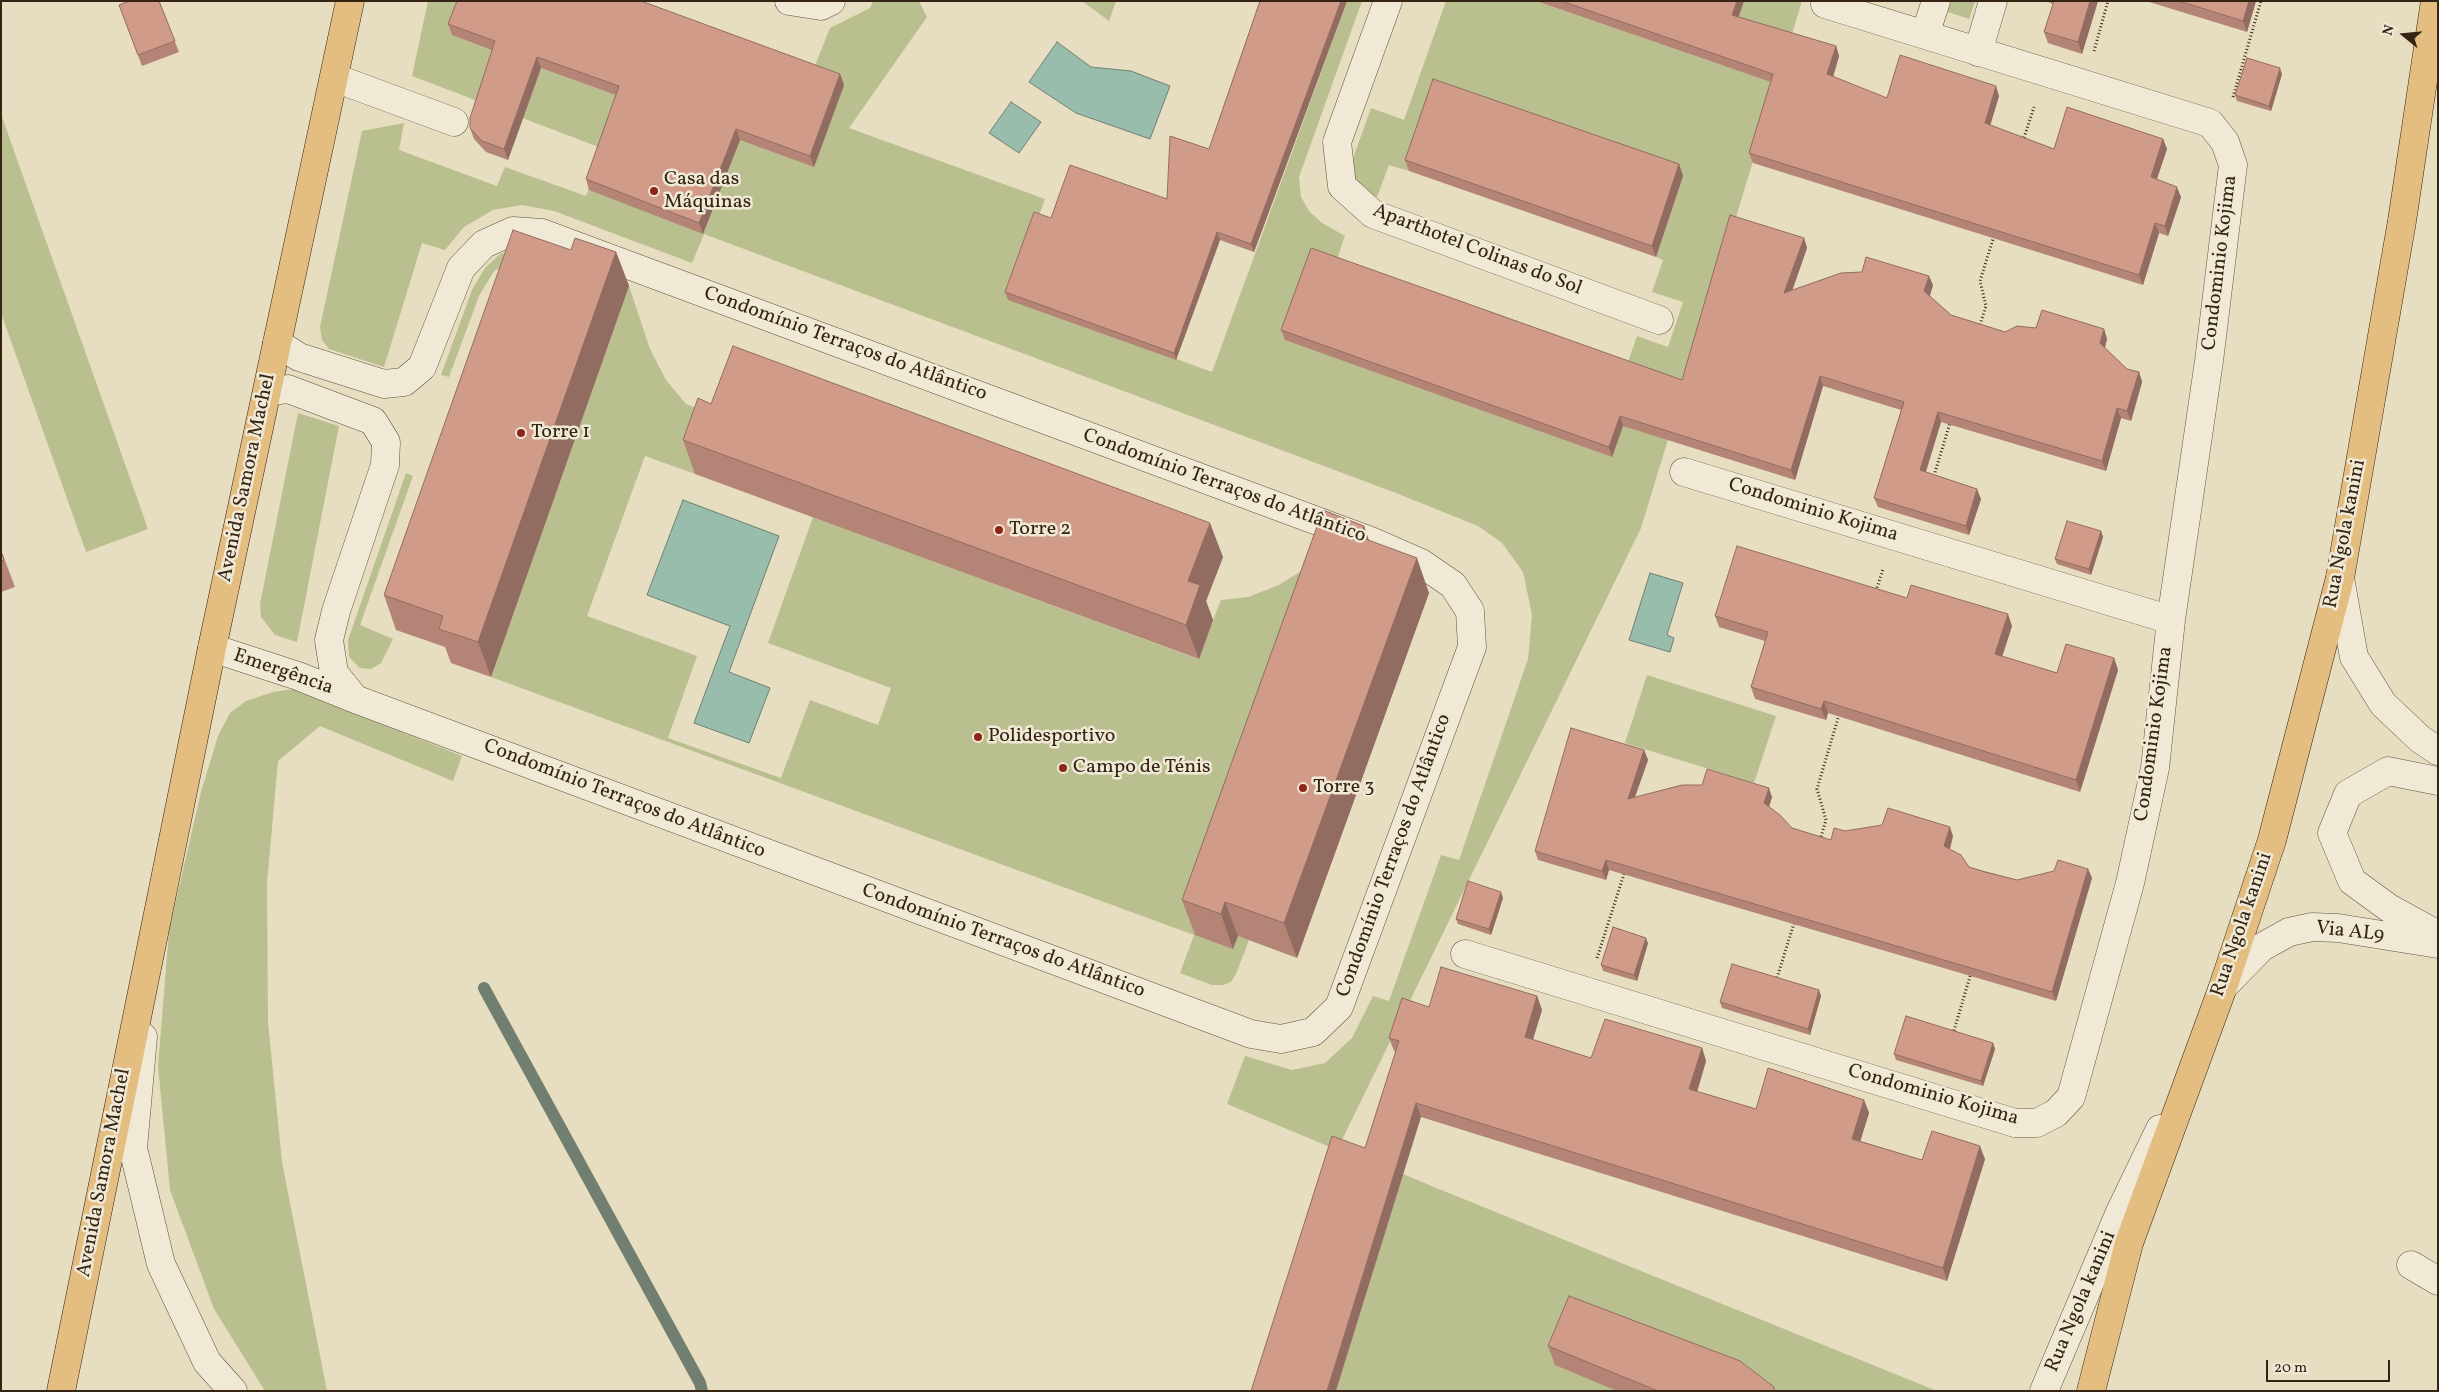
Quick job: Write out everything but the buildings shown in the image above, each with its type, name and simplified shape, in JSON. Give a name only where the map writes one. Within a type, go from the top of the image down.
[{"type":"main road","name":"Avenida Samora Machel","points":[[61,1391],[212,648],[350,1]]},
{"type":"main road","name":"Rua Ngola kanini","points":[[2091,1391],[2129,1242],[2223,987],[2272,840],[2340,578],[2402,221],[2435,1]]},
{"type":"street","points":[[789,1],[821,6],[831,1]]},
{"type":"street","name":"Aparthotel Colinas do Sol","points":[[1388,1],[1337,142],[1342,186],[1373,214],[1659,320]]},
{"type":"street","points":[[1925,35],[1936,1]]},
{"type":"street","points":[[1978,52],[1993,1]]},
{"type":"street","name":"Condominio Kojima","points":[[1465,954],[2015,1123],[2037,1123],[2056,1113],[2071,1097],[2130,883],[2155,768],[2171,620],[2209,361],[2233,165],[2225,142],[2210,124],[1825,4]]},
{"type":"street","points":[[335,78],[454,122]]},
{"type":"street","name":"Condomínio Terraços do Atlântico","points":[[277,343],[299,357],[384,384],[404,382],[422,367],[461,268],[484,244],[513,231],[542,233],[1371,541],[1421,563],[1453,585],[1470,611],[1472,647],[1339,1007],[1314,1032],[1281,1039],[1252,1034],[354,698]]},
{"type":"street","points":[[266,392],[288,389],[373,421],[386,442],[385,465],[336,611],[329,640],[334,673],[354,698]]},
{"type":"street","name":"Condominio Kojima","points":[[1684,472],[2171,620]]},
{"type":"street","points":[[2340,578],[2354,657],[2383,704],[2420,739],[2438,751]]},
{"type":"street","name":"Emergência","points":[[212,648],[298,676],[354,698]]},
{"type":"street","points":[[2438,781],[2388,771],[2348,794],[2332,833],[2352,881],[2389,908],[2438,935]]},
{"type":"street","name":"Via AL9","points":[[2223,987],[2262,947],[2289,932],[2312,927],[2338,928],[2438,944]]},
{"type":"street","name":"Avenida Samora Machel","points":[[149,956],[133,1148],[161,1264],[207,1362],[233,1391]]},
{"type":"street","name":"Rua Ngola kanini","points":[[2044,1391],[2120,1212],[2198,1052]]},
{"type":"street","points":[[2411,1265],[2438,1281]]},
{"type":"path","points":[[2093,54],[2108,1]]},
{"type":"path","points":[[2231,103],[2261,1]]},
{"type":"path","points":[[2021,149],[2036,102]]},
{"type":"path","points":[[1978,334],[1986,306],[1980,280],[1995,234]]},
{"type":"path","points":[[1930,488],[1952,415]]},
{"type":"path","points":[[1874,601],[1885,563]]},
{"type":"path","points":[[1817,848],[1826,820],[1817,789],[1842,705]]},
{"type":"path","points":[[1595,965],[1625,870]]},
{"type":"path","points":[[1773,991],[1796,918]]},
{"type":"path","points":[[1953,1035],[1972,969]]},
{"type":"shaded area","points":[[428,1],[465,1],[812,73],[830,28],[870,8],[873,1],[919,1],[927,17],[849,128],[1045,199],[1009,298],[1212,372],[1347,1],[1362,1],[1299,177],[1301,197],[1309,211],[1322,223],[1345,236],[1335,265],[1626,368],[1637,336],[1668,347],[1683,302],[1652,292],[1663,260],[1656,257],[1683,176],[1437,90],[1409,171],[1389,165],[1377,197],[1362,190],[1354,179],[1351,164],[1371,108],[1404,120],[1446,1],[1536,1],[1722,65],[1744,1],[1802,1],[1641,528],[1337,1150],[1227,1104],[1245,1056],[1292,1070],[1325,1063],[1352,1038],[1373,996],[1389,1001],[1441,855],[1459,860],[1528,659],[1532,615],[1523,572],[1502,543],[1478,526],[1396,493],[704,234],[692,263],[554,211],[522,205],[493,210],[464,227],[445,250],[422,243],[384,367],[329,349],[322,340],[320,327],[362,131],[404,123],[399,150],[497,186],[505,167],[586,196],[604,149],[412,76]]},
{"type":"shaded area","points":[[1082,1],[1116,1],[1109,21]]},
{"type":"shaded area","points":[[1951,1],[1975,1],[1969,19],[1948,12]]},
{"type":"shaded area","points":[[1057,42],[1091,67],[1131,71],[1170,86],[1150,139],[1076,113],[1029,82]]},
{"type":"shaded area","points":[[1011,102],[1041,122],[1019,153],[989,133]]},
{"type":"shaded area","points":[[1,114],[148,529],[86,552],[1,313]]},
{"type":"shaded area","points":[[515,250],[511,262],[494,271],[479,296],[449,377],[441,375],[472,290],[485,268],[500,254]]},
{"type":"shaded area","points":[[629,286],[650,349],[666,380],[686,404],[714,415],[711,433],[695,474],[645,456],[587,616],[697,656],[668,738],[781,778],[810,700],[878,725],[891,688],[768,643],[813,517],[1198,659],[1221,600],[1248,597],[1279,585],[1317,561],[1233,949],[1238,936],[1249,940],[1231,982],[1223,985],[1212,985],[1180,973],[1194,935],[491,677]]},
{"type":"shaded area","points":[[298,413],[339,426],[297,642],[275,635],[261,617],[260,604]]},
{"type":"shaded area","points":[[406,473],[413,476],[360,625],[393,639],[381,663],[371,669],[360,668],[349,657],[348,640]]},
{"type":"shaded area","points":[[683,500],[779,536],[729,672],[770,688],[749,743],[694,723],[730,626],[647,595]]},
{"type":"shaded area","points":[[1650,573],[1683,583],[1667,635],[1674,638],[1670,652],[1629,640]]},
{"type":"shaded area","points":[[1647,675],[1776,716],[1754,783],[1625,743]]},
{"type":"shaded area","points":[[294,689],[462,756],[453,781],[320,726],[278,761],[267,883],[268,1022],[282,1162],[327,1391],[265,1391],[214,1309],[170,1190],[158,1066],[169,931],[201,792],[218,736],[230,713],[246,701],[273,692]]},
{"type":"shaded area","points":[[1403,1174],[1434,1187],[1937,1391],[1336,1391]]},
{"type":"waterway","points":[[484,988],[700,1383],[702,1391]]},
{"type":"place","name":"Casa das Máquinas","points":[[654,191]]},
{"type":"place","name":"Torre 1","points":[[521,433]]},
{"type":"place","name":"Torre 2","points":[[999,530]]},
{"type":"place","name":"Polidesportivo","points":[[978,737]]},
{"type":"place","name":"Campo de Ténis","points":[[1063,768]]},
{"type":"place","name":"Torre 3","points":[[1303,788]]}]
